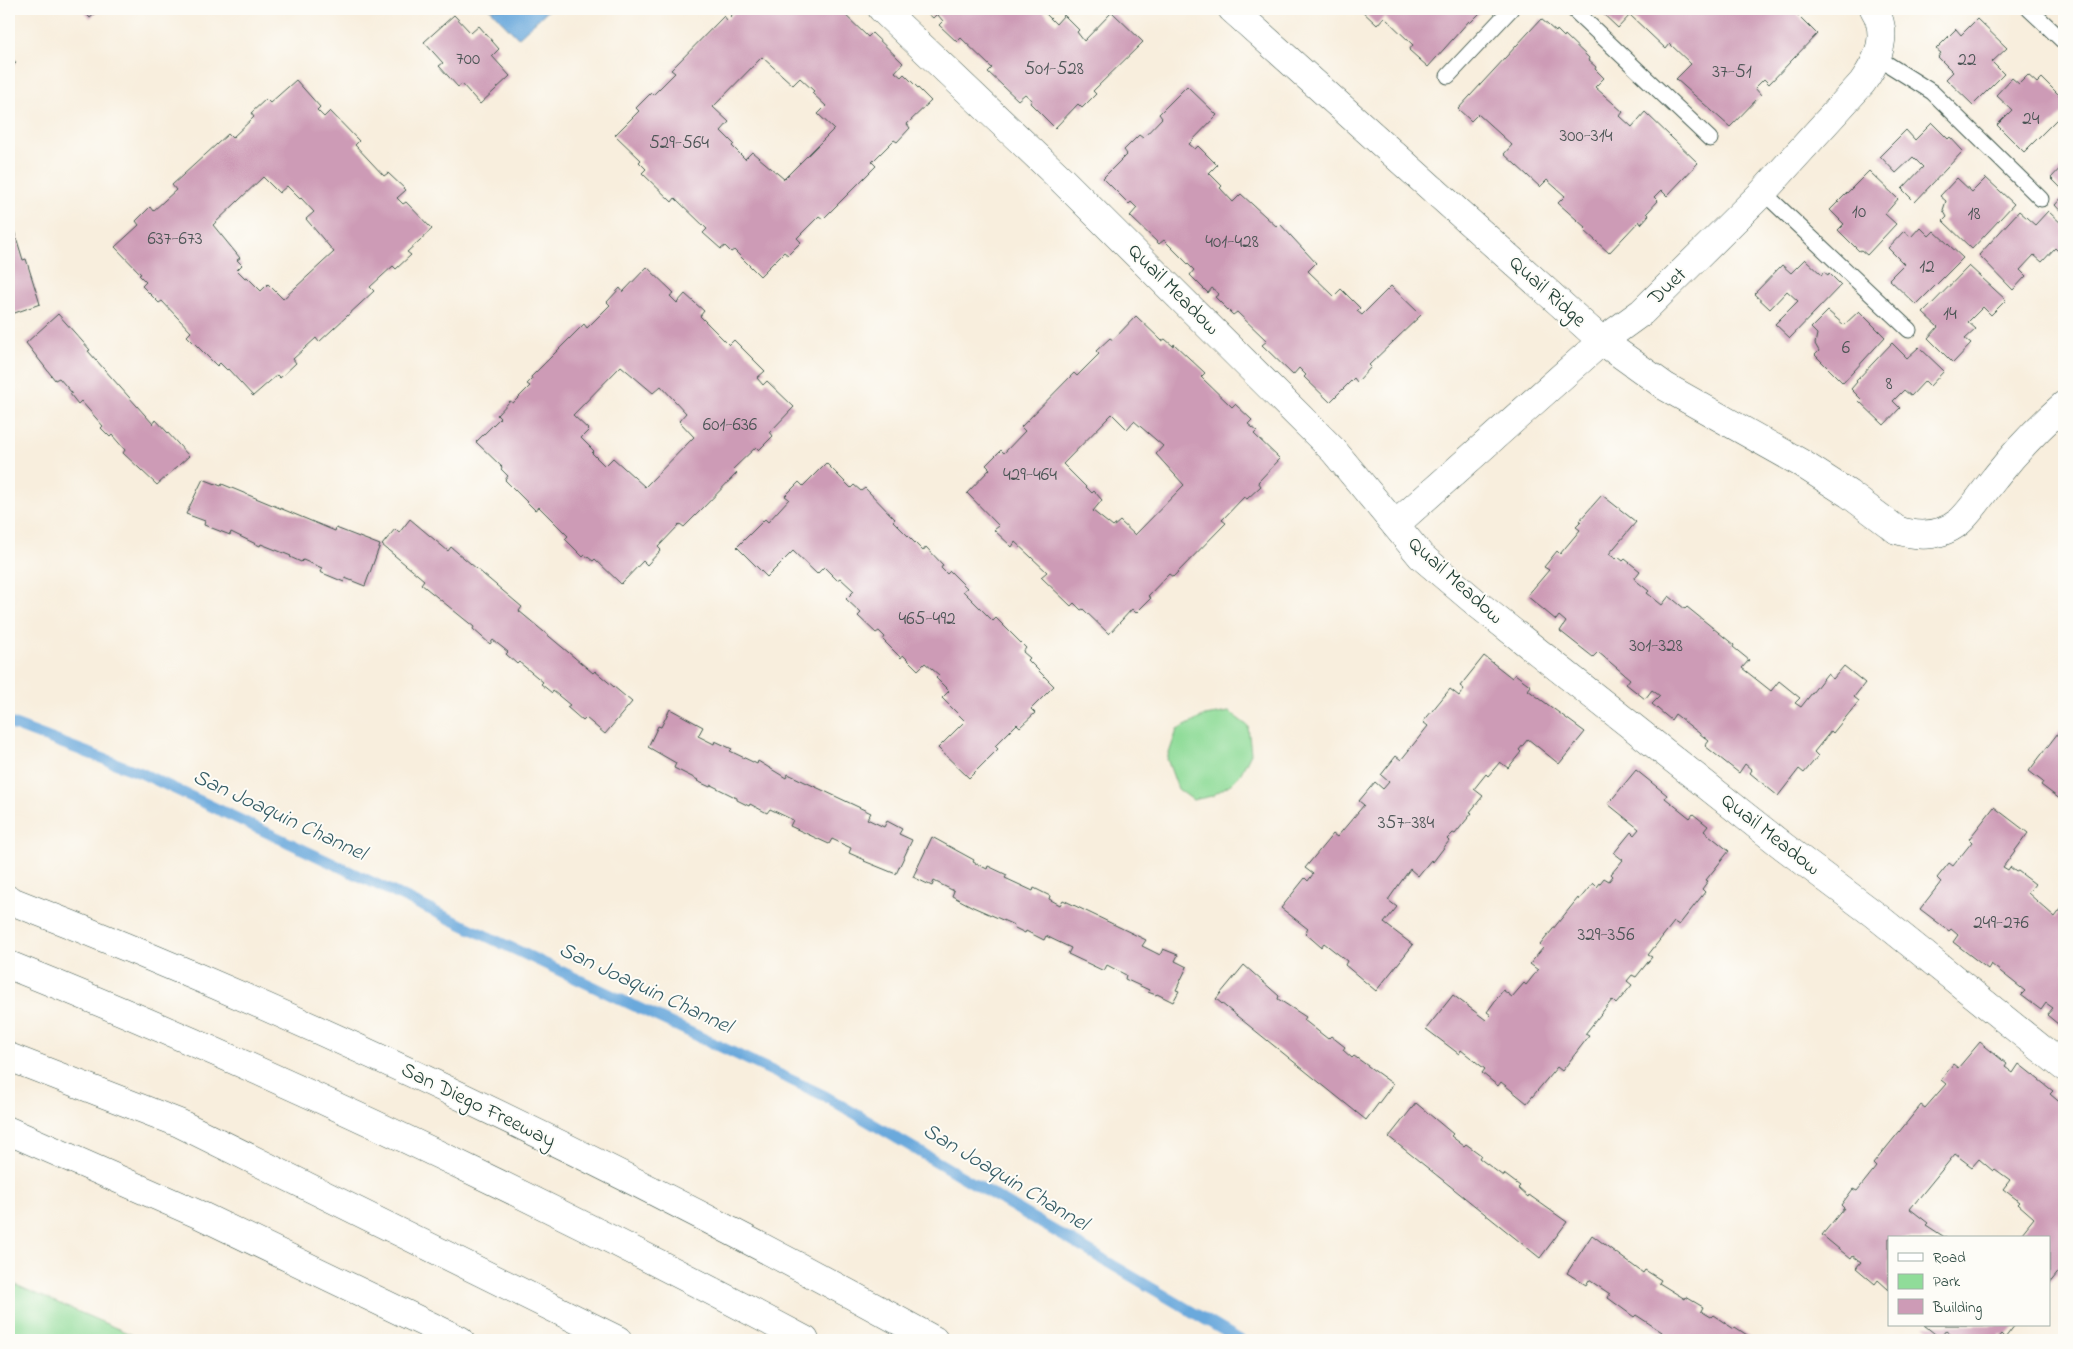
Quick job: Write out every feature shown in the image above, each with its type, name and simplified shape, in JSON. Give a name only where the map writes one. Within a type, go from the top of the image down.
[{"type":"main road","name":"Quail Meadow","points":[[882,9],[1073,191],[1303,419],[1334,451],[1421,556],[1480,606],[1783,846],[1875,915],[2064,1067]]},
{"type":"main road","name":"Quail Ridge","points":[[1232,9],[1602,341],[1666,387],[1801,463],[1849,494],[1897,530],[1911,534],[1928,535],[1941,532],[1959,522],[2020,448],[2064,405]]},
{"type":"main road","name":"Duet","points":[[1395,525],[1602,341],[1642,312],[1762,192],[1862,83],[1878,58],[1882,45],[1882,31],[1879,16],[1874,9]]},
{"type":"main road","name":"San Diego Freeway","points":[[9,900],[236,993],[469,1100],[761,1245],[934,1340]]},
{"type":"main road","points":[[9,965],[315,1096],[611,1238],[805,1340]]},
{"type":"main road","points":[[9,1057],[179,1123],[618,1340]]},
{"type":"main road","points":[[9,1130],[200,1215],[460,1340]]},
{"type":"lane","points":[[1448,76],[1511,9]]},
{"type":"lane","points":[[1573,9],[1710,139]]},
{"type":"lane","points":[[2029,9],[2064,42]]},
{"type":"lane","points":[[1878,58],[1932,92],[2041,199]]},
{"type":"lane","points":[[1762,192],[1909,330]]},
{"type":"green space","points":[[1229,712],[1248,726],[1251,753],[1241,773],[1232,783],[1212,796],[1193,800],[1178,789],[1167,759],[1177,730],[1205,716]]},
{"type":"green space","points":[[9,1282],[144,1340],[9,1340]]},
{"type":"water","points":[[490,9],[549,9],[518,38]]},
{"type":"building","points":[[82,9],[101,9],[90,18]]},
{"type":"building","points":[[738,9],[839,9],[868,37],[872,33],[903,63],[895,72],[901,77],[904,74],[931,101],[907,124],[910,128],[897,142],[894,140],[872,162],[876,166],[823,219],[819,216],[797,238],[801,242],[788,255],[784,252],[760,276],[734,250],[731,252],[725,246],[721,249],[703,233],[707,229],[675,198],[672,202],[642,173],[646,169],[639,162],[641,160],[615,135],[639,111],[636,108],[651,93],[653,95],[675,73],[671,70],[724,16],[727,20]],"holes":[[[762,57],[793,85],[800,78],[814,91],[812,93],[826,106],[818,114],[834,129],[784,179],[752,152],[745,159],[732,146],[734,144],[721,131],[729,122],[713,107]]]},
{"type":"building","points":[[923,9],[1041,9],[1056,24],[1064,15],[1079,30],[1077,32],[1084,41],[1112,12],[1143,42],[1093,91],[1096,94],[1082,108],[1078,104],[1055,128],[1030,103],[1032,100],[1025,94],[1018,100],[988,72],[992,68],[961,38],[957,42],[939,25],[943,21],[937,14],[933,18]]},
{"type":"building","points":[[1360,9],[1484,9],[1470,23],[1469,21],[1428,67],[1409,50],[1413,45],[1384,17],[1377,25]]},
{"type":"building","points":[[1598,9],[1786,9],[1789,12],[1792,9],[1817,34],[1769,84],[1764,79],[1755,88],[1761,95],[1730,127],[1676,79],[1691,64],[1670,44],[1666,49],[1630,15],[1618,28]]},
{"type":"building","points":[[454,15],[471,33],[479,26],[499,49],[492,56],[510,76],[480,104],[462,84],[458,87],[439,66],[443,63],[424,42]]},
{"type":"building","points":[[1541,19],[1556,32],[1557,30],[1564,37],[1565,35],[1589,58],[1588,60],[1604,78],[1595,87],[1623,112],[1620,116],[1632,127],[1645,112],[1698,163],[1667,196],[1661,190],[1654,197],[1658,201],[1647,213],[1649,215],[1641,224],[1639,221],[1609,253],[1584,230],[1586,228],[1558,203],[1565,196],[1547,180],[1540,187],[1504,154],[1512,145],[1478,114],[1471,121],[1458,109]]},
{"type":"building","points":[[1977,19],[2007,48],[1992,62],[2004,74],[1973,105],[1946,79],[1953,72],[1938,57],[1941,53],[1936,49],[1956,29],[1961,35]]},
{"type":"building","points":[[9,54],[16,63],[9,69]]},
{"type":"building","points":[[2028,75],[2037,83],[2042,78],[2064,100],[2064,112],[2024,152],[1997,125],[2012,110],[1996,95],[2012,78],[2019,84]]},
{"type":"building","points":[[296,80],[320,107],[317,110],[324,117],[330,111],[359,141],[355,145],[384,176],[388,173],[406,190],[397,198],[403,204],[406,202],[432,229],[407,252],[411,255],[396,269],[393,266],[370,287],[374,291],[319,342],[316,338],[293,359],[296,363],[280,378],[277,375],[253,396],[228,369],[220,363],[217,366],[187,336],[191,332],[162,301],[159,303],[142,286],[146,282],[139,275],[141,274],[115,247],[139,225],[136,221],[150,207],[153,211],[176,190],[172,185],[228,134],[232,138],[254,117],[251,113],[266,99],[270,103]],"holes":[[[263,177],[279,193],[287,186],[301,198],[314,212],[306,219],[334,252],[283,299],[268,284],[261,291],[237,270],[242,265],[237,260],[240,258],[213,225]]]},
{"type":"building","points":[[1187,86],[1217,115],[1189,144],[1195,149],[1198,146],[1217,165],[1209,173],[1222,186],[1220,188],[1233,202],[1241,194],[1277,227],[1280,224],[1316,263],[1308,271],[1334,296],[1341,289],[1360,308],[1357,311],[1362,315],[1391,286],[1421,315],[1369,365],[1371,367],[1357,382],[1354,378],[1330,402],[1304,377],[1306,375],[1299,368],[1293,375],[1262,345],[1267,341],[1237,312],[1233,315],[1215,297],[1219,294],[1212,288],[1208,293],[1190,275],[1194,270],[1164,240],[1159,244],[1130,216],[1137,208],[1131,202],[1129,204],[1103,178],[1127,154],[1124,150],[1139,135],[1143,138],[1162,118],[1159,114]]},
{"type":"building","points":[[1932,123],[1948,139],[1950,137],[1963,151],[1915,202],[1902,189],[1923,167],[1913,157],[1896,173],[1880,156],[1906,130],[1915,140]]},
{"type":"building","points":[[2064,164],[2064,191],[2051,178]]},
{"type":"building","points":[[1869,171],[1898,199],[1885,214],[1896,224],[1867,255],[1861,250],[1859,251],[1838,230],[1844,224],[1830,210]]},
{"type":"building","points":[[1957,178],[1972,192],[1986,178],[2014,204],[1972,249],[1943,221],[1947,217],[1943,210],[1946,201],[1940,196]]},
{"type":"building","points":[[2064,195],[2064,215],[2055,205]]},
{"type":"building","points":[[2019,211],[2035,225],[2048,211],[2064,226],[2064,248],[2060,253],[2055,248],[2042,262],[2034,255],[2020,270],[2026,276],[2013,290],[1979,255]]},
{"type":"building","points":[[9,214],[23,260],[26,259],[40,304],[9,315]]},
{"type":"building","points":[[1920,227],[1929,236],[1934,231],[1963,258],[1916,305],[1889,279],[1904,264],[1888,248],[1904,231],[1911,237]]},
{"type":"building","points":[[1805,259],[1822,275],[1824,272],[1828,275],[1829,273],[1841,285],[1790,338],[1775,324],[1798,301],[1787,291],[1770,309],[1754,294],[1782,265],[1791,273]]},
{"type":"building","points":[[1969,266],[2006,300],[1991,315],[1983,307],[1968,322],[1976,329],[1965,339],[1971,344],[1953,363],[1928,338],[1938,327],[1923,313]]},
{"type":"building","points":[[647,267],[674,293],[670,296],[677,303],[685,294],[704,311],[700,316],[729,345],[734,340],[765,371],[757,378],[763,385],[767,381],[794,407],[770,432],[773,436],[759,450],[756,447],[733,469],[737,473],[700,511],[684,527],[680,524],[658,547],[661,550],[647,565],[643,561],[621,584],[595,559],[593,561],[585,555],[583,557],[565,539],[568,536],[539,507],[535,510],[505,480],[508,476],[501,469],[502,467],[476,442],[500,418],[497,415],[510,401],[513,403],[530,386],[527,384],[532,379],[531,377],[584,324],[587,328],[610,305],[607,302],[620,288],[623,292]],"holes":[[[621,366],[653,393],[661,386],[686,413],[679,421],[694,437],[645,487],[613,458],[605,466],[581,438],[589,430],[573,415]]]},
{"type":"building","points":[[1828,311],[1844,325],[1859,311],[1885,337],[1843,383],[1815,355],[1819,351],[1815,344],[1817,334],[1811,328]]},
{"type":"building","points":[[58,314],[153,424],[156,420],[189,456],[157,485],[123,453],[125,450],[112,435],[110,437],[101,428],[103,426],[81,401],[78,404],[70,394],[72,393],[59,378],[55,380],[26,343]]},
{"type":"building","points":[[1136,316],[1162,341],[1165,339],[1173,346],[1174,344],[1205,373],[1201,377],[1232,407],[1235,404],[1252,420],[1248,424],[1257,431],[1254,434],[1280,459],[1258,482],[1261,486],[1247,499],[1244,497],[1222,520],[1226,523],[1173,577],[1169,574],[1148,596],[1151,598],[1136,613],[1132,609],[1109,634],[1083,609],[1081,610],[1074,603],[1071,606],[1041,577],[1047,572],[1015,542],[1012,547],[994,530],[999,526],[967,493],[990,469],[986,465],[1001,450],[1004,453],[1025,431],[1021,427],[1074,373],[1077,376],[1099,354],[1096,351],[1110,338],[1113,340]],"holes":[[[1112,414],[1127,429],[1134,421],[1163,446],[1156,454],[1184,485],[1135,535],[1120,521],[1113,527],[1093,511],[1102,500],[1094,491],[1092,493],[1063,464]]]},
{"type":"building","points":[[1892,343],[1907,358],[1919,347],[1944,371],[1930,386],[1925,381],[1911,396],[1904,390],[1893,401],[1900,408],[1884,425],[1859,401],[1861,399],[1851,389],[1856,381]]},
{"type":"building","points":[[826,463],[851,488],[854,485],[861,491],[865,488],[895,519],[893,521],[923,551],[926,547],[943,565],[941,568],[947,574],[950,571],[967,588],[963,591],[993,621],[996,618],[1026,648],[1023,652],[1030,658],[1028,660],[1054,686],[1031,709],[1035,713],[1020,727],[1017,724],[995,746],[998,749],[969,778],[938,748],[965,721],[942,698],[949,691],[936,678],[939,675],[925,663],[918,670],[903,655],[901,658],[883,640],[885,637],[879,631],[876,633],[858,616],[861,613],[846,599],[854,591],[840,578],[837,580],[824,567],[817,574],[793,551],[767,577],[737,547],[765,519],[768,522],[789,499],[785,496],[799,482],[803,486]]},
{"type":"building","points":[[203,479],[221,486],[222,484],[335,531],[336,528],[380,545],[365,586],[345,578],[344,582],[320,572],[322,568],[303,560],[301,562],[261,544],[260,546],[231,532],[230,535],[204,525],[205,521],[186,514]]},
{"type":"building","points":[[1602,495],[1636,522],[1609,554],[1616,559],[1618,557],[1623,561],[1625,559],[1640,571],[1634,579],[1662,605],[1669,596],[1685,609],[1687,607],[1734,645],[1733,647],[1749,660],[1742,668],[1771,691],[1779,681],[1800,698],[1795,703],[1801,707],[1827,674],[1833,679],[1844,666],[1865,683],[1854,697],[1859,701],[1833,733],[1831,731],[1814,752],[1818,756],[1804,773],[1799,769],[1778,796],[1750,773],[1752,770],[1745,764],[1739,773],[1705,746],[1709,741],[1675,714],[1671,720],[1652,704],[1660,696],[1652,690],[1645,699],[1626,684],[1630,679],[1598,652],[1593,657],[1560,631],[1566,622],[1559,616],[1556,620],[1527,596],[1549,570],[1544,567],[1557,551],[1560,554],[1580,530],[1576,527],[1581,522],[1579,521]]},
{"type":"building","points":[[410,519],[448,551],[451,547],[522,607],[519,611],[593,673],[595,671],[632,702],[605,734],[586,718],[583,721],[567,707],[570,705],[541,684],[543,682],[519,662],[517,664],[506,654],[508,652],[493,640],[490,644],[473,629],[474,627],[421,584],[424,580],[382,545],[395,529],[399,533]]},
{"type":"building","points":[[1484,656],[1512,678],[1515,674],[1531,686],[1528,690],[1585,732],[1559,764],[1528,739],[1519,750],[1521,752],[1508,768],[1500,762],[1488,776],[1486,774],[1474,789],[1483,796],[1470,812],[1472,813],[1455,834],[1453,833],[1447,839],[1449,841],[1433,862],[1431,860],[1418,876],[1410,869],[1388,900],[1397,907],[1384,923],[1413,945],[1376,991],[1345,965],[1347,961],[1324,943],[1321,947],[1305,933],[1308,929],[1281,908],[1305,878],[1308,881],[1313,874],[1305,868],[1333,834],[1337,837],[1364,805],[1359,801],[1375,782],[1383,789],[1389,782],[1381,775],[1396,756],[1401,760],[1428,726],[1423,722],[1450,689],[1459,696],[1464,689],[1460,686]]},
{"type":"building","points":[[670,709],[703,727],[698,736],[714,744],[715,741],[732,749],[730,751],[757,764],[758,761],[786,778],[788,774],[871,813],[867,819],[884,827],[887,821],[902,829],[899,834],[912,840],[896,874],[849,853],[851,848],[832,839],[829,844],[790,826],[793,820],[770,809],[767,813],[750,804],[749,806],[737,800],[737,798],[711,785],[710,787],[697,781],[674,768],[676,763],[648,747],[658,726],[661,727]]},
{"type":"building","points":[[2064,725],[2064,796],[2061,800],[2041,785],[2043,782],[2029,771]]},
{"type":"building","points":[[1636,770],[1667,795],[1665,798],[1690,818],[1693,814],[1708,826],[1704,831],[1729,851],[1706,880],[1708,881],[1702,889],[1705,892],[1679,925],[1674,922],[1648,955],[1652,957],[1636,977],[1632,975],[1627,981],[1632,985],[1616,1004],[1612,1000],[1585,1034],[1589,1036],[1562,1071],[1557,1067],[1527,1103],[1501,1082],[1498,1086],[1482,1073],[1485,1069],[1461,1050],[1459,1054],[1426,1029],[1453,995],[1486,1020],[1491,1015],[1487,1012],[1503,990],[1512,997],[1524,983],[1526,985],[1538,970],[1530,964],[1543,948],[1540,945],[1578,898],[1579,900],[1593,883],[1597,887],[1604,878],[1609,881],[1613,876],[1611,874],[1623,860],[1614,853],[1631,832],[1634,835],[1639,829],[1608,804]]},
{"type":"building","points":[[1994,807],[2028,833],[2003,867],[2008,870],[2010,867],[2016,872],[2018,871],[2035,884],[2028,893],[2055,917],[2061,909],[2064,911],[2064,1029],[2047,1015],[2053,1008],[2046,1003],[2041,1010],[2021,995],[2025,991],[1991,964],[1988,969],[1953,942],[1958,935],[1951,929],[1949,931],[1920,909],[1941,882],[1937,878],[1949,863],[1953,866],[1972,842],[1969,839]]},
{"type":"building","points":[[932,837],[974,860],[973,862],[987,869],[988,866],[1007,875],[1005,878],[1033,891],[1034,888],[1050,896],[1049,899],[1060,905],[1063,900],[1146,940],[1142,946],[1160,955],[1163,949],[1178,955],[1175,961],[1187,967],[1176,990],[1179,991],[1173,1002],[1148,992],[1149,990],[1125,979],[1126,975],[1107,965],[1104,971],[1068,954],[1071,948],[1046,936],[1044,940],[1026,931],[1025,933],[1013,927],[1014,925],[973,907],[952,896],[954,891],[934,881],[932,886],[913,877]]},
{"type":"building","points":[[1244,965],[1279,996],[1278,999],[1306,1017],[1304,1020],[1328,1039],[1331,1036],[1345,1047],[1343,1050],[1352,1058],[1354,1056],[1393,1084],[1366,1120],[1216,999]]},
{"type":"building","points":[[1980,1042],[2007,1064],[2005,1067],[2013,1073],[2019,1064],[2053,1091],[2050,1094],[2064,1106],[2064,1265],[2050,1283],[2050,1236],[2020,1236],[2034,1218],[2018,1204],[2020,1202],[2003,1189],[2010,1180],[1995,1169],[1993,1171],[1979,1159],[1972,1167],[1955,1154],[1910,1209],[1928,1223],[1926,1225],[1943,1236],[1888,1236],[1888,1289],[1878,1280],[1875,1284],[1856,1268],[1861,1262],[1853,1256],[1851,1259],[1822,1235],[1844,1208],[1841,1205],[1853,1189],[1857,1191],[1876,1167],[1873,1164],[1921,1105],[1925,1108],[1946,1084],[1941,1080],[1953,1064],[1958,1068]]},
{"type":"building","points":[[1416,1103],[1453,1134],[1451,1136],[1464,1146],[1466,1144],[1481,1155],[1479,1158],[1520,1186],[1518,1188],[1528,1197],[1529,1195],[1567,1222],[1540,1258],[1389,1137]]},
{"type":"building","points":[[1592,1235],[1643,1273],[1645,1270],[1661,1280],[1659,1283],[1685,1299],[1686,1297],[1703,1307],[1701,1311],[1711,1317],[1713,1315],[1753,1339],[1671,1340],[1636,1315],[1634,1317],[1608,1298],[1610,1294],[1589,1280],[1586,1285],[1567,1273]]},
{"type":"building","points":[[1925,1326],[2014,1326],[2005,1338],[2001,1334],[1996,1340],[1954,1340],[1952,1339],[1954,1336],[1946,1330],[1940,1338]]},
{"type":"waterway","name":"San Joaquin Channel","points":[[9,723],[141,773],[825,1096],[1240,1340]]}]
